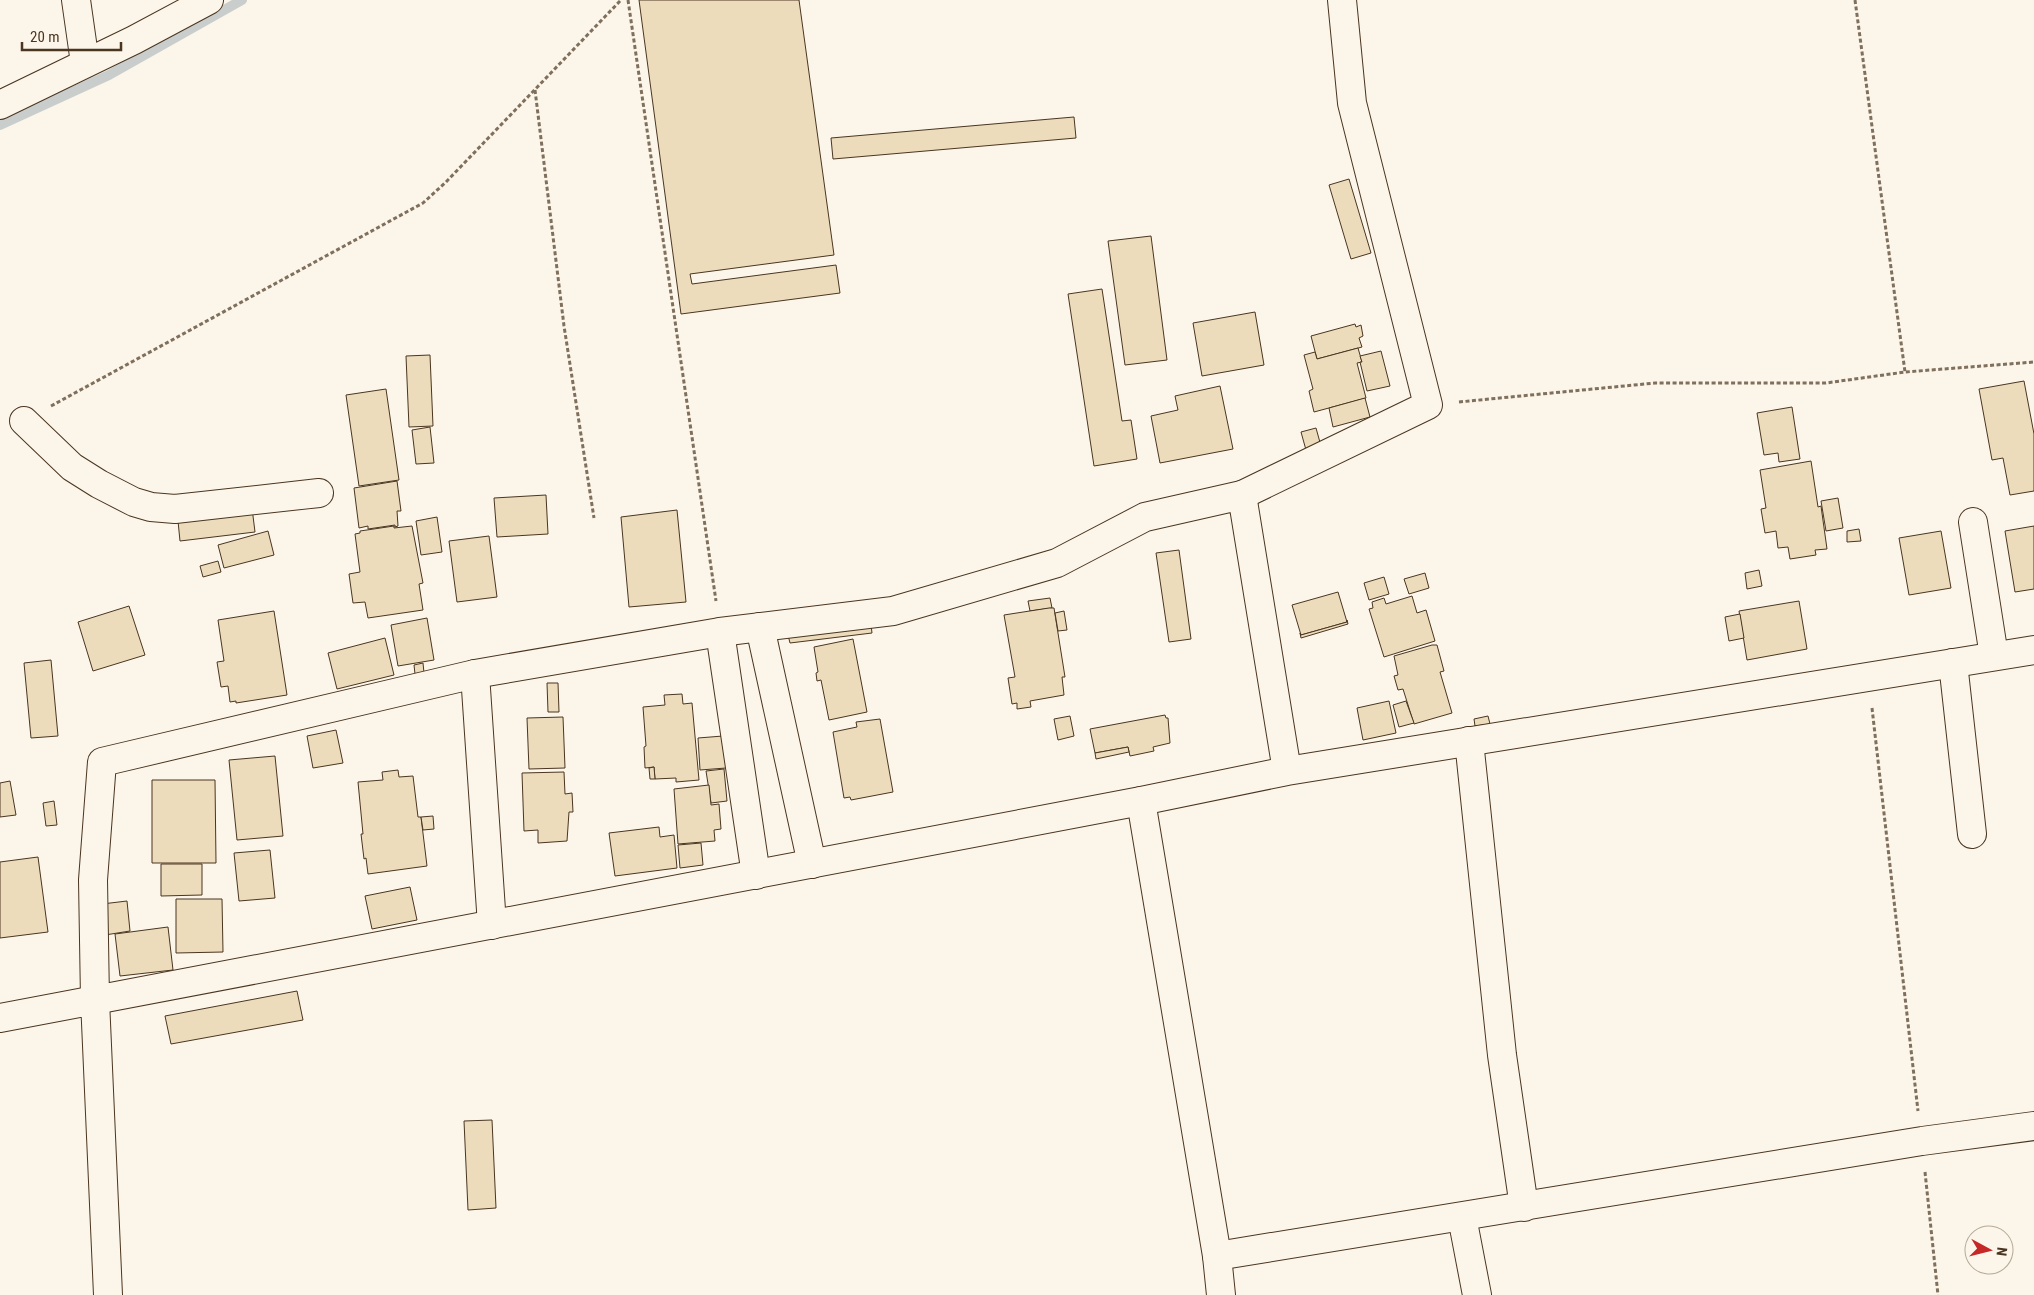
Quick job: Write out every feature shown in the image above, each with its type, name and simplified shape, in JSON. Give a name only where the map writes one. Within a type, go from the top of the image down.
[{"type":"street","points":[[76,0],[85,62]]},
{"type":"street","points":[[0,105],[85,62],[134,40],[209,0]]},
{"type":"street","points":[[108,1295],[95,1000],[94,880],[102,762],[475,674],[720,632],[893,610],[1057,563],[1145,517],[1242,495],[1428,405],[1352,103],[1342,0]]},
{"type":"street","points":[[24,421],[72,467],[99,484],[134,502],[152,507],[175,508],[319,493]]},
{"type":"street","points":[[1242,495],[1287,771]]},
{"type":"street","points":[[1973,522],[1994,656]]},
{"type":"street","points":[[760,627],[812,864]]},
{"type":"street","points":[[720,632],[756,875]]},
{"type":"street","points":[[0,1018],[756,875],[1287,771],[2034,650]]},
{"type":"street","points":[[1952,663],[1972,834]]},
{"type":"street","points":[[475,674],[492,925]]},
{"type":"street","points":[[1469,741],[1502,1055],[1524,1207]]},
{"type":"street","points":[[1141,801],[1217,1256],[1221,1295]]},
{"type":"street","points":[[1217,1256],[1922,1142],[2034,1126]]},
{"type":"street","points":[[1462,1217],[1477,1295]]},
{"type":"path","points":[[24,421],[423,203],[446,182],[621,0]]},
{"type":"path","points":[[628,0],[720,632]]},
{"type":"path","points":[[1855,0],[1905,372]]},
{"type":"path","points":[[535,89],[564,326],[594,518]]},
{"type":"path","points":[[1428,405],[1655,383],[1826,382],[1905,372],[2034,362]]},
{"type":"path","points":[[1868,677],[1938,1295]]},
{"type":"building","points":[[639,0],[799,0],[834,255],[690,274],[692,284],[836,265],[840,293],[681,314]]},
{"type":"building","points":[[1074,117],[1076,138],[833,159],[831,138]]},
{"type":"building","points":[[1349,179],[1371,253],[1351,259],[1329,185]]},
{"type":"building","points":[[1151,236],[1167,360],[1125,365],[1108,241]]},
{"type":"building","points":[[1102,289],[1122,421],[1131,420],[1137,459],[1094,466],[1068,294]]},
{"type":"building","points":[[1255,312],[1264,365],[1202,376],[1193,323]]},
{"type":"building","points":[[1355,324],[1356,327],[1361,325],[1363,336],[1359,338],[1362,347],[1317,359],[1311,336]]},
{"type":"building","points":[[1358,348],[1362,362],[1357,363],[1366,398],[1314,412],[1309,391],[1313,389],[1304,355],[1315,352],[1317,359]]},
{"type":"building","points":[[1381,351],[1390,386],[1367,391],[1360,356]]},
{"type":"building","points":[[430,355],[433,426],[409,427],[406,356]]},
{"type":"building","points":[[2024,381],[2034,434],[2034,491],[2010,495],[2003,458],[1992,460],[1979,389]]},
{"type":"building","points":[[1220,386],[1233,449],[1160,463],[1151,416],[1178,410],[1175,396]]},
{"type":"building","points":[[386,389],[399,480],[359,486],[346,395]]},
{"type":"building","points":[[1365,398],[1370,417],[1333,427],[1329,408]]},
{"type":"building","points":[[1792,407],[1800,459],[1779,462],[1778,453],[1764,455],[1757,413]]},
{"type":"building","points":[[430,427],[434,463],[416,464],[412,430]]},
{"type":"building","points":[[1316,428],[1321,446],[1306,450],[1301,432]]},
{"type":"building","points":[[1811,461],[1818,507],[1821,506],[1827,549],[1815,550],[1816,555],[1790,559],[1788,547],[1778,548],[1776,531],[1765,533],[1761,509],[1766,508],[1760,470]]},
{"type":"building","points":[[397,481],[401,511],[397,511],[398,526],[368,529],[368,526],[359,528],[354,488]]},
{"type":"building","points":[[546,495],[548,534],[497,537],[494,498]]},
{"type":"building","points":[[1838,498],[1843,528],[1826,531],[1821,501]]},
{"type":"building","points":[[252,508],[255,532],[180,541],[178,521]]},
{"type":"building","points":[[677,510],[686,602],[629,607],[621,517]]},
{"type":"building","points":[[437,517],[442,552],[421,555],[416,521]]},
{"type":"building","points":[[394,526],[394,528],[412,526],[423,583],[419,584],[423,610],[368,618],[365,602],[353,603],[349,574],[360,572],[355,534],[360,533],[360,531]]},
{"type":"building","points":[[2034,526],[2034,589],[2015,592],[2005,531]]},
{"type":"building","points":[[1859,529],[1861,541],[1847,542],[1847,531]]},
{"type":"building","points":[[268,531],[274,555],[224,568],[218,545]]},
{"type":"building","points":[[1941,531],[1951,588],[1909,595],[1899,538]]},
{"type":"building","points":[[489,536],[497,597],[457,602],[449,541]]},
{"type":"building","points":[[1179,550],[1191,639],[1169,642],[1156,553]]},
{"type":"building","points":[[218,561],[221,572],[203,577],[200,566]]},
{"type":"building","points":[[1759,570],[1762,586],[1747,589],[1745,573]]},
{"type":"building","points":[[1425,573],[1429,588],[1409,594],[1404,579]]},
{"type":"building","points":[[1384,577],[1389,594],[1369,600],[1364,583]]},
{"type":"building","points":[[1338,592],[1347,622],[1301,635],[1292,605]]},
{"type":"building","points":[[1412,596],[1417,613],[1426,610],[1435,641],[1384,657],[1369,609],[1373,608],[1372,602],[1384,598],[1386,604]]},
{"type":"building","points":[[1050,598],[1052,608],[1030,611],[1028,601]]},
{"type":"building","points":[[1799,601],[1807,649],[1747,660],[1739,611]]},
{"type":"building","points":[[129,606],[145,655],[93,671],[78,622]]},
{"type":"building","points":[[1054,608],[1065,677],[1062,677],[1064,695],[1030,701],[1031,707],[1017,709],[1017,703],[1012,704],[1008,678],[1015,677],[1004,615]]},
{"type":"building","points":[[274,611],[287,695],[236,703],[236,701],[230,702],[228,686],[221,687],[217,662],[224,661],[218,620]]},
{"type":"building","points":[[1064,611],[1067,630],[1058,631],[1055,613]]},
{"type":"building","points":[[1740,614],[1744,638],[1729,641],[1725,617]]},
{"type":"building","points":[[427,618],[434,660],[398,666],[391,625]]},
{"type":"building","points":[[1347,620],[1348,624],[1301,638],[1300,633],[1301,635],[1347,622]]},
{"type":"building","points":[[871,625],[872,633],[790,643],[788,635]]},
{"type":"building","points":[[385,638],[394,675],[337,689],[328,653]]},
{"type":"building","points":[[853,639],[867,712],[829,720],[821,680],[817,681],[816,673],[818,672],[814,647]]},
{"type":"building","points":[[1437,645],[1444,671],[1440,672],[1452,713],[1414,724],[1403,689],[1398,690],[1394,676],[1398,675],[1394,656]]},
{"type":"building","points":[[51,660],[58,736],[31,738],[24,663]]},
{"type":"building","points":[[423,663],[424,673],[415,674],[414,665]]},
{"type":"building","points":[[547,683],[558,683],[559,712],[548,712]]},
{"type":"building","points":[[682,694],[683,704],[692,703],[699,780],[676,782],[676,778],[655,779],[654,767],[645,768],[644,747],[646,746],[643,707],[665,705],[664,695]]},
{"type":"building","points":[[1389,701],[1396,733],[1363,740],[1357,708]]},
{"type":"building","points":[[1406,701],[1414,723],[1399,727],[1393,705]]},
{"type":"building","points":[[1165,715],[1168,718],[1170,743],[1153,747],[1154,751],[1130,756],[1128,747],[1095,753],[1090,729]]},
{"type":"building","points":[[1070,716],[1074,736],[1058,740],[1054,719]]},
{"type":"building","points":[[1488,716],[1490,724],[1475,726],[1474,719]]},
{"type":"building","points":[[563,717],[565,768],[529,769],[527,718]]},
{"type":"building","points":[[880,719],[893,792],[851,800],[850,797],[844,798],[833,732],[857,727],[856,722]]},
{"type":"building","points":[[336,730],[343,763],[313,768],[307,736]]},
{"type":"building","points":[[723,736],[726,768],[700,770],[698,738]]},
{"type":"building","points":[[1128,747],[1129,752],[1096,759],[1095,753]]},
{"type":"building","points":[[275,756],[283,836],[237,840],[229,760]]},
{"type":"building","points":[[654,767],[655,779],[650,779],[649,768]]},
{"type":"building","points":[[724,769],[727,801],[711,803],[706,771]]},
{"type":"building","points":[[398,770],[399,777],[413,776],[418,817],[421,817],[427,866],[368,874],[361,834],[363,834],[358,782],[383,780],[382,772]]},
{"type":"building","points":[[564,772],[565,794],[572,793],[573,812],[569,812],[567,841],[538,843],[538,830],[524,831],[522,773]]},
{"type":"building","points":[[152,780],[215,780],[216,863],[152,863]]},
{"type":"building","points":[[10,781],[16,815],[0,817],[0,783]]},
{"type":"building","points":[[709,785],[711,805],[719,804],[721,829],[714,830],[715,841],[678,844],[674,789]]},
{"type":"building","points":[[54,801],[57,825],[46,826],[43,803]]},
{"type":"building","points":[[433,816],[434,829],[423,830],[421,817]]},
{"type":"building","points":[[659,827],[660,837],[674,835],[677,868],[615,876],[609,833]]},
{"type":"building","points":[[701,843],[703,865],[680,868],[678,845]]},
{"type":"building","points":[[270,850],[275,898],[239,901],[234,853]]},
{"type":"building","points":[[38,857],[48,932],[0,938],[0,862]]},
{"type":"building","points":[[161,864],[202,864],[202,895],[161,896]]},
{"type":"building","points":[[410,887],[417,920],[372,929],[365,896]]},
{"type":"building","points":[[176,899],[222,899],[223,952],[176,953]]},
{"type":"building","points":[[127,901],[130,931],[105,935],[102,904]]},
{"type":"building","points":[[168,927],[173,970],[120,976],[115,934]]},
{"type":"building","points":[[297,991],[303,1020],[171,1044],[165,1016]]},
{"type":"building","points":[[492,1120],[496,1208],[468,1210],[464,1121]]},
{"type":"waterway","points":[[0,125],[109,75],[242,0]]}]
